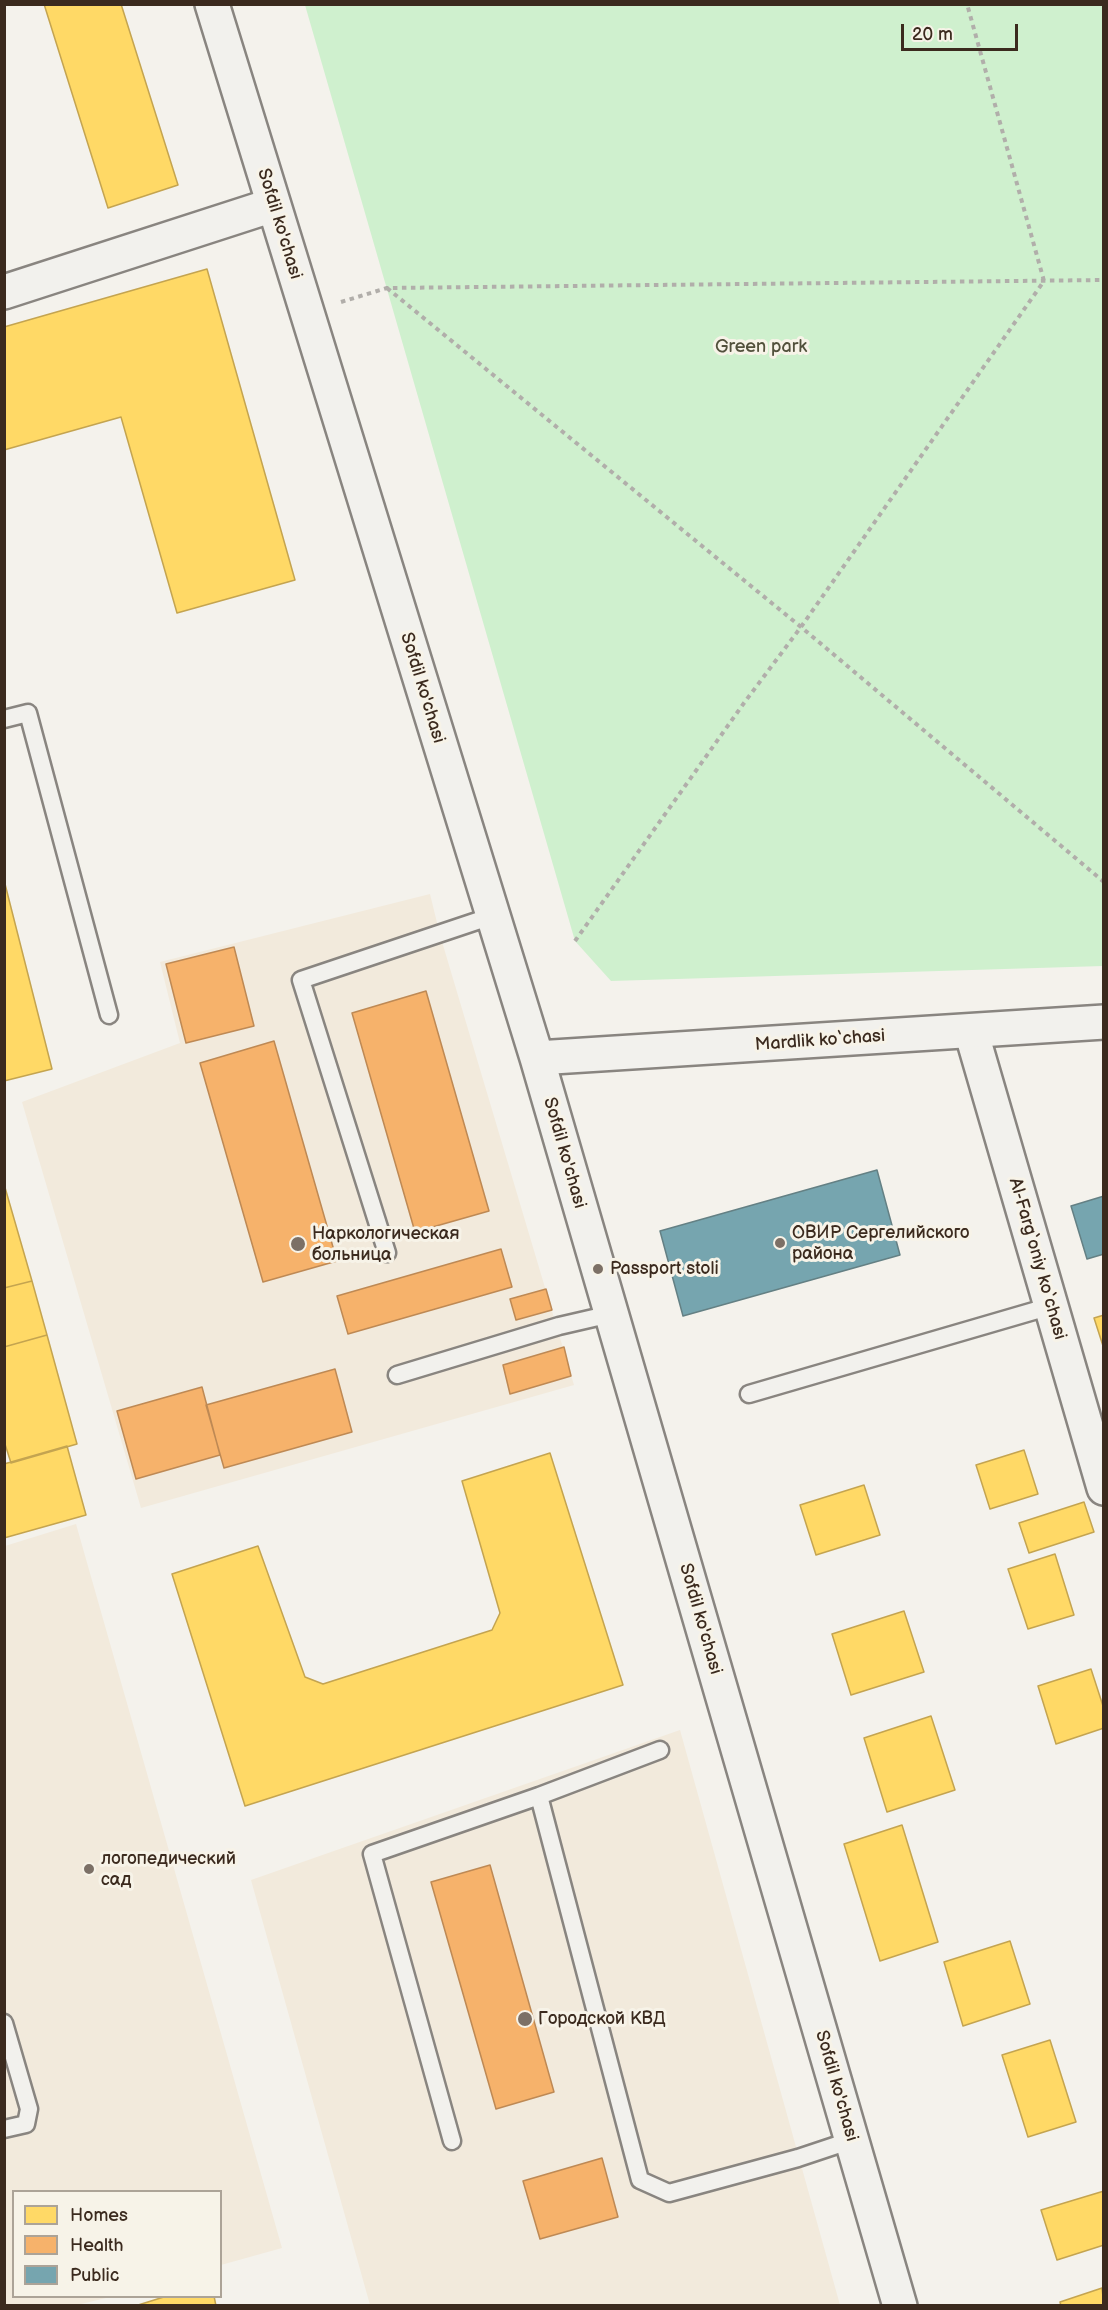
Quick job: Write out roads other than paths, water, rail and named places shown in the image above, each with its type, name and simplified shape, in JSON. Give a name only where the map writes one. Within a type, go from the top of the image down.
[{"type":"street","name":"Sofdil ko'chasi","points":[[212,4],[537,1058],[900,2306]]},
{"type":"street","points":[[4,292],[273,206]]},
{"type":"street","name":"Mardlik ko‘chasi","points":[[537,1058],[1104,1022]]},
{"type":"street","name":"Al-Farg‘oniy ko‘chasi","points":[[971,1031],[1104,1488]]},
{"type":"lane","points":[[4,718],[28,713],[109,1015]]},
{"type":"lane","points":[[387,1253],[301,980],[492,916]]},
{"type":"lane","points":[[749,1394],[1051,1306]]},
{"type":"lane","points":[[397,1375],[559,1326],[612,1314]]},
{"type":"lane","points":[[452,2141],[372,1854],[539,1796],[660,1750]]},
{"type":"lane","points":[[539,1796],[640,2180],[669,2193],[798,2158],[852,2140]]},
{"type":"lane","points":[[4,2023],[29,2109],[26,2124],[4,2129]]},
{"type":"place","name":"ОВИР Сергелийского района","points":[[780,1243]]},
{"type":"place","name":"Наркологическая больница","points":[[298,1244]]},
{"type":"place","name":"Passport stoli","points":[[598,1269]]},
{"type":"place","name":"логопедический сад","points":[[89,1869]]},
{"type":"place","name":"Городской КВД","points":[[525,2019]]},
{"type":"park label","name":"Green park","points":[[761,347]]}]
